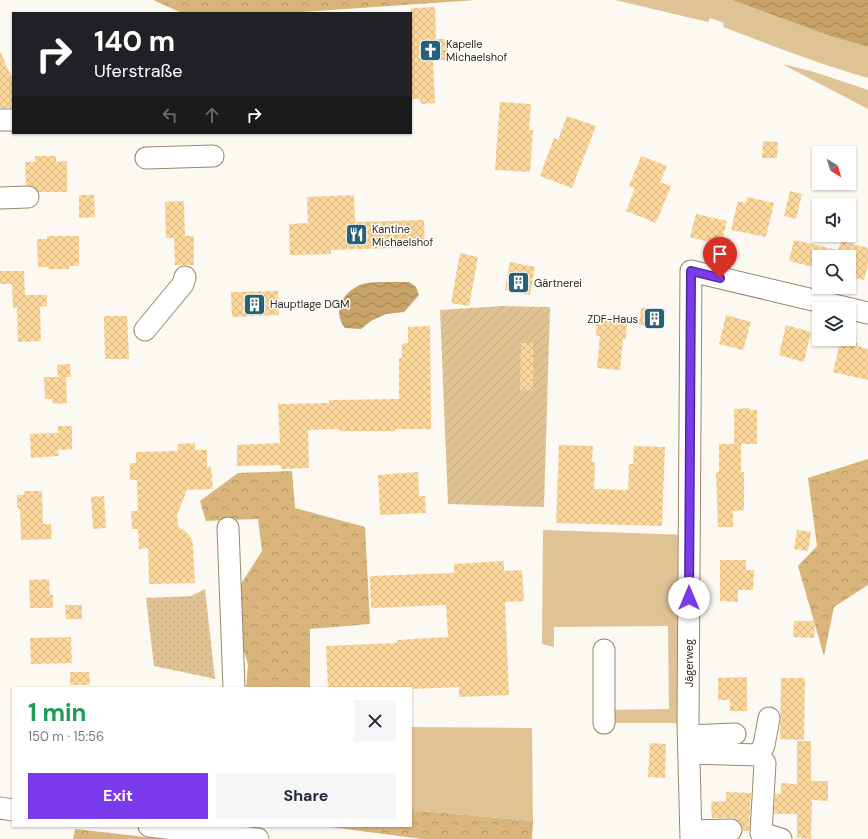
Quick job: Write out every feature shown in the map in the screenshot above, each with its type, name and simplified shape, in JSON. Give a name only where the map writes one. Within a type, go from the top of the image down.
[{"type":"street","points":[[0,120],[12,120]]},
{"type":"street","points":[[146,158],[213,156]]},
{"type":"street","points":[[0,198],[28,197]]},
{"type":"street","name":"Jägerweg","points":[[691,835],[689,744],[691,271],[867,310]]},
{"type":"street","points":[[145,330],[183,284],[185,277]]},
{"type":"street","points":[[228,528],[234,687]]},
{"type":"street","points":[[604,650],[604,723]]},
{"type":"street","points":[[759,755],[764,745],[770,718]]},
{"type":"street","points":[[689,744],[735,734]]},
{"type":"street","points":[[689,744],[759,755],[765,764],[761,833],[781,839]]},
{"type":"street","points":[[0,808],[12,810]]},
{"type":"street","points":[[166,827],[233,831],[258,839]]},
{"type":"street","points":[[691,835],[731,830]]},
{"type":"shaded area","points":[[615,0],[732,0],[827,35],[868,47],[868,78],[849,73],[723,27],[724,23],[710,18],[708,22]]},
{"type":"shaded area","points":[[782,64],[811,71],[868,90],[868,109]]},
{"type":"shaded area","points":[[502,306],[550,307],[544,507],[448,504],[440,310]]},
{"type":"shaded area","points":[[543,530],[689,535],[688,723],[604,723],[604,710],[669,709],[668,626],[554,627],[554,647],[542,644]]},
{"type":"shaded area","points":[[205,589],[215,679],[154,666],[146,598],[191,596]]},
{"type":"shaded area","points":[[412,727],[532,728],[533,821],[412,810]]},
{"type":"green space","points":[[153,0],[476,0],[302,12],[180,12]]},
{"type":"green space","points":[[868,459],[868,585],[834,607],[824,656],[798,566],[817,546],[808,478]]},
{"type":"green space","points":[[292,471],[295,508],[365,527],[370,624],[310,629],[310,687],[246,687],[248,665],[239,633],[237,607],[241,584],[262,551],[258,519],[206,521],[200,501],[238,473]]},
{"type":"green space","points":[[412,810],[533,821],[532,839],[422,839],[331,827],[412,827]]},
{"type":"green space","points":[[75,829],[163,839],[73,839]]},
{"type":"water","points":[[732,0],[868,0],[868,47],[827,35]]},
{"type":"water","points":[[372,282],[409,282],[416,287],[419,295],[404,312],[386,314],[371,321],[361,329],[345,328],[341,322],[339,316],[341,303],[344,297],[354,288]]},
{"type":"building","name":"Kapelle Michaelshof","points":[[435,7],[436,39],[448,39],[448,60],[433,60],[435,103],[421,104],[420,99],[412,99],[411,8]]},
{"type":"building","points":[[0,51],[12,76],[12,108],[0,108]]},
{"type":"building","points":[[500,102],[531,104],[529,130],[533,130],[530,172],[495,170]]},
{"type":"building","points":[[567,116],[596,126],[572,188],[540,176],[554,138],[558,140]]},
{"type":"building","points":[[763,141],[778,142],[777,158],[762,158]]},
{"type":"building","points":[[35,156],[56,156],[56,162],[67,161],[67,192],[39,192],[34,187],[26,185],[25,162],[35,162]]},
{"type":"building","points":[[641,156],[667,166],[660,182],[671,186],[656,223],[626,211],[635,188],[629,186]]},
{"type":"building","points":[[790,191],[802,194],[796,219],[784,216]]},
{"type":"building","points":[[79,195],[94,195],[95,217],[79,218]]},
{"type":"building","name":"Kantine Michaelshof","points":[[354,195],[355,222],[424,220],[425,247],[331,250],[331,254],[290,255],[289,224],[308,223],[307,197]]},
{"type":"building","points":[[747,197],[774,203],[766,237],[731,230],[738,201],[746,203]]},
{"type":"building","points":[[184,201],[185,236],[194,236],[194,265],[175,265],[174,238],[166,238],[165,202]]},
{"type":"building","points":[[696,214],[727,221],[721,245],[690,237]]},
{"type":"building","points":[[47,236],[79,236],[79,266],[69,266],[69,269],[48,269],[48,267],[38,267],[37,239],[47,239]]},
{"type":"building","points":[[794,240],[838,250],[812,250],[812,267],[789,261]]},
{"type":"building","points":[[841,242],[868,248],[868,264],[864,280],[856,278],[856,250],[838,250]]},
{"type":"building","points":[[460,253],[478,257],[469,306],[451,303]]},
{"type":"building","points":[[510,262],[535,267],[530,295],[505,290]]},
{"type":"building","points":[[0,271],[24,271],[25,295],[47,295],[47,306],[40,307],[41,341],[18,342],[17,308],[13,308],[12,284],[0,284]]},
{"type":"building","name":"Hauptlage DGM","points":[[278,291],[279,315],[232,317],[231,292]]},
{"type":"building","name":"ZDF-Haus","points":[[641,308],[666,310],[664,327],[639,325]]},
{"type":"building","points":[[726,315],[751,322],[743,350],[719,344]]},
{"type":"building","points":[[104,316],[127,316],[129,359],[105,359]]},
{"type":"building","points":[[597,318],[627,320],[626,339],[623,339],[620,370],[597,368],[600,336],[596,336]]},
{"type":"building","points":[[786,325],[811,332],[804,362],[779,355]]},
{"type":"building","points":[[430,326],[431,429],[395,429],[395,431],[339,431],[339,429],[308,430],[309,468],[281,469],[281,465],[237,466],[237,445],[280,443],[278,404],[329,403],[329,400],[399,399],[399,358],[402,358],[402,344],[408,343],[408,327]]},
{"type":"building","points":[[521,343],[533,343],[533,390],[520,390]]},
{"type":"building","points":[[856,343],[858,343],[857,346],[868,349],[868,380],[833,372],[839,346],[856,346]]},
{"type":"building","points":[[70,364],[71,377],[58,377],[57,365]]},
{"type":"building","points":[[44,377],[66,377],[67,403],[53,404],[52,399],[45,399]]},
{"type":"building","points":[[750,408],[750,410],[757,410],[757,444],[734,444],[734,409]]},
{"type":"building","points":[[58,426],[72,426],[72,449],[58,450],[59,456],[31,458],[30,434],[58,433]]},
{"type":"building","points":[[195,443],[195,450],[207,450],[207,467],[211,467],[213,489],[187,490],[177,515],[178,526],[192,539],[195,583],[149,584],[148,548],[139,549],[138,529],[132,529],[131,511],[138,511],[137,480],[130,480],[130,463],[136,463],[136,452],[178,451],[178,444]]},
{"type":"building","points":[[719,444],[741,444],[741,472],[744,472],[744,510],[733,511],[733,527],[718,527],[716,472],[719,472]]},
{"type":"building","points":[[559,445],[593,446],[592,462],[595,462],[594,489],[628,490],[629,464],[633,464],[634,446],[665,447],[662,526],[556,523]]},
{"type":"building","points":[[418,472],[419,496],[425,496],[426,513],[380,515],[378,475]]},
{"type":"building","points":[[24,491],[42,491],[43,524],[51,524],[52,539],[21,540],[20,509],[17,508],[17,495],[24,495]]},
{"type":"building","points":[[104,496],[106,528],[93,529],[91,497]]},
{"type":"building","points":[[797,530],[811,532],[808,551],[794,549]]},
{"type":"building","points":[[720,560],[746,560],[746,570],[754,570],[753,590],[738,590],[738,602],[720,601]]},
{"type":"building","points":[[504,561],[504,571],[522,570],[524,601],[505,602],[509,695],[459,697],[459,687],[412,689],[412,687],[328,687],[326,646],[397,643],[397,640],[448,637],[446,605],[371,608],[370,576],[454,573],[454,564]]},
{"type":"building","points":[[49,579],[50,595],[53,595],[53,608],[30,608],[29,580]]},
{"type":"building","points":[[65,605],[82,605],[82,619],[66,619]]},
{"type":"building","points":[[794,621],[815,621],[814,638],[793,637]]},
{"type":"building","points":[[71,637],[72,663],[31,664],[30,638]]},
{"type":"building","points":[[70,672],[89,672],[90,685],[70,685]]},
{"type":"building","points":[[747,677],[747,711],[730,711],[730,700],[718,700],[718,678]]},
{"type":"building","points":[[781,678],[805,678],[804,740],[780,739]]},
{"type":"building","points":[[797,741],[811,741],[811,781],[828,781],[828,801],[812,800],[811,839],[797,838],[797,814],[774,814],[775,794],[781,794],[781,783],[797,784]]},
{"type":"building","points":[[650,743],[666,744],[665,778],[648,777]]},
{"type":"building","points":[[726,792],[751,793],[749,831],[743,831],[741,824],[736,819],[712,818],[711,802],[726,801]]},
{"type":"place","name":"Kapelle Michaelshof","points":[[430,50]]},
{"type":"place","name":"Kantine Michaelshof","points":[[357,235]]},
{"type":"place","name":"Gärtnerei","points":[[519,283]]},
{"type":"place","name":"Hauptlage DGM","points":[[255,304]]},
{"type":"place","name":"ZDF-Haus","points":[[654,319]]},
{"type":"route","points":[[689,598],[691,271],[720,278]]}]
